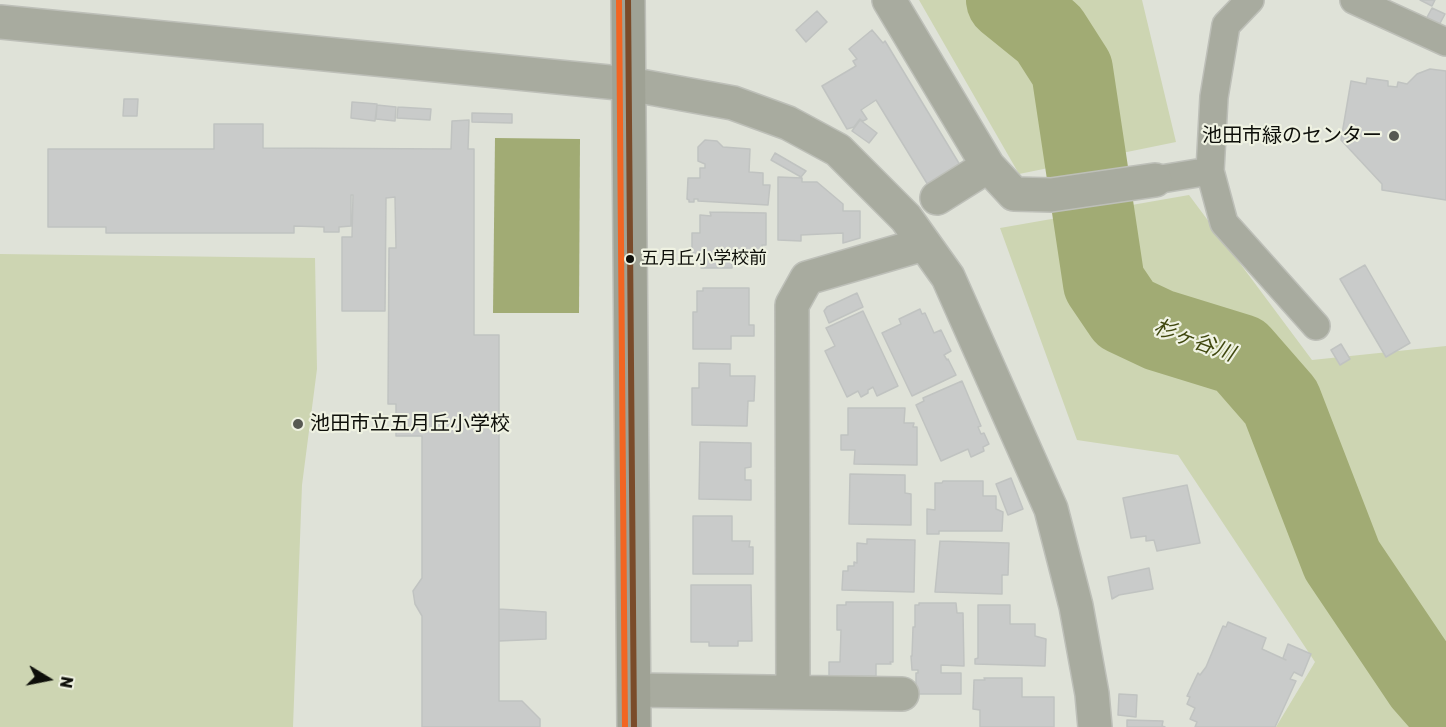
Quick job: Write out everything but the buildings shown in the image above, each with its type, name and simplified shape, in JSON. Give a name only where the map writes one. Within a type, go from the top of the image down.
[{"type":"main road","points":[[628,0],[634,727]]},
{"type":"street","points":[[889,0],[988,166],[1014,194],[1051,195],[1155,180]]},
{"type":"street","points":[[0,22],[629,84],[733,104],[788,123],[838,150],[906,218],[948,277],[1051,509],[1076,606],[1092,694],[1095,727]]},
{"type":"street","points":[[937,198],[988,166]]},
{"type":"street","points":[[793,691],[792,305],[807,278],[924,244]]},
{"type":"street","points":[[634,690],[902,694]]},
{"type":"lane","points":[[1250,0],[1226,25],[1214,97],[1210,171],[1224,223],[1316,326]]},
{"type":"lane","points":[[1354,0],[1446,42]]},
{"type":"lane","points":[[1155,180],[1210,171]]},
{"type":"shaded area","points":[[919,0],[1142,0],[1176,142],[1019,174]]},
{"type":"shaded area","points":[[495,138],[580,139],[579,313],[493,313]]},
{"type":"shaded area","points":[[1189,195],[1312,360],[1446,346],[1446,727],[1276,727],[1315,662],[1178,455],[1077,440],[1000,228]]},
{"type":"shaded area","points":[[0,254],[315,258],[317,369],[302,485],[293,727],[0,727]]},
{"type":"waterway","name":"杉ヶ谷川","points":[[1007,0],[1049,34],[1072,70],[1104,283],[1125,314],[1159,330],[1240,355],[1281,402],[1342,560],[1424,682],[1446,707]]},
{"type":"transit line","points":[[619,0],[625,727]]},
{"type":"transit line","points":[[628,0],[634,727]]},
{"type":"place","name":"池田市緑のセンター","points":[[1394,136]]},
{"type":"place","name":"五月丘小学校前","points":[[630,259]]},
{"type":"place","name":"池田市立五月丘小学校","points":[[298,424]]}]
